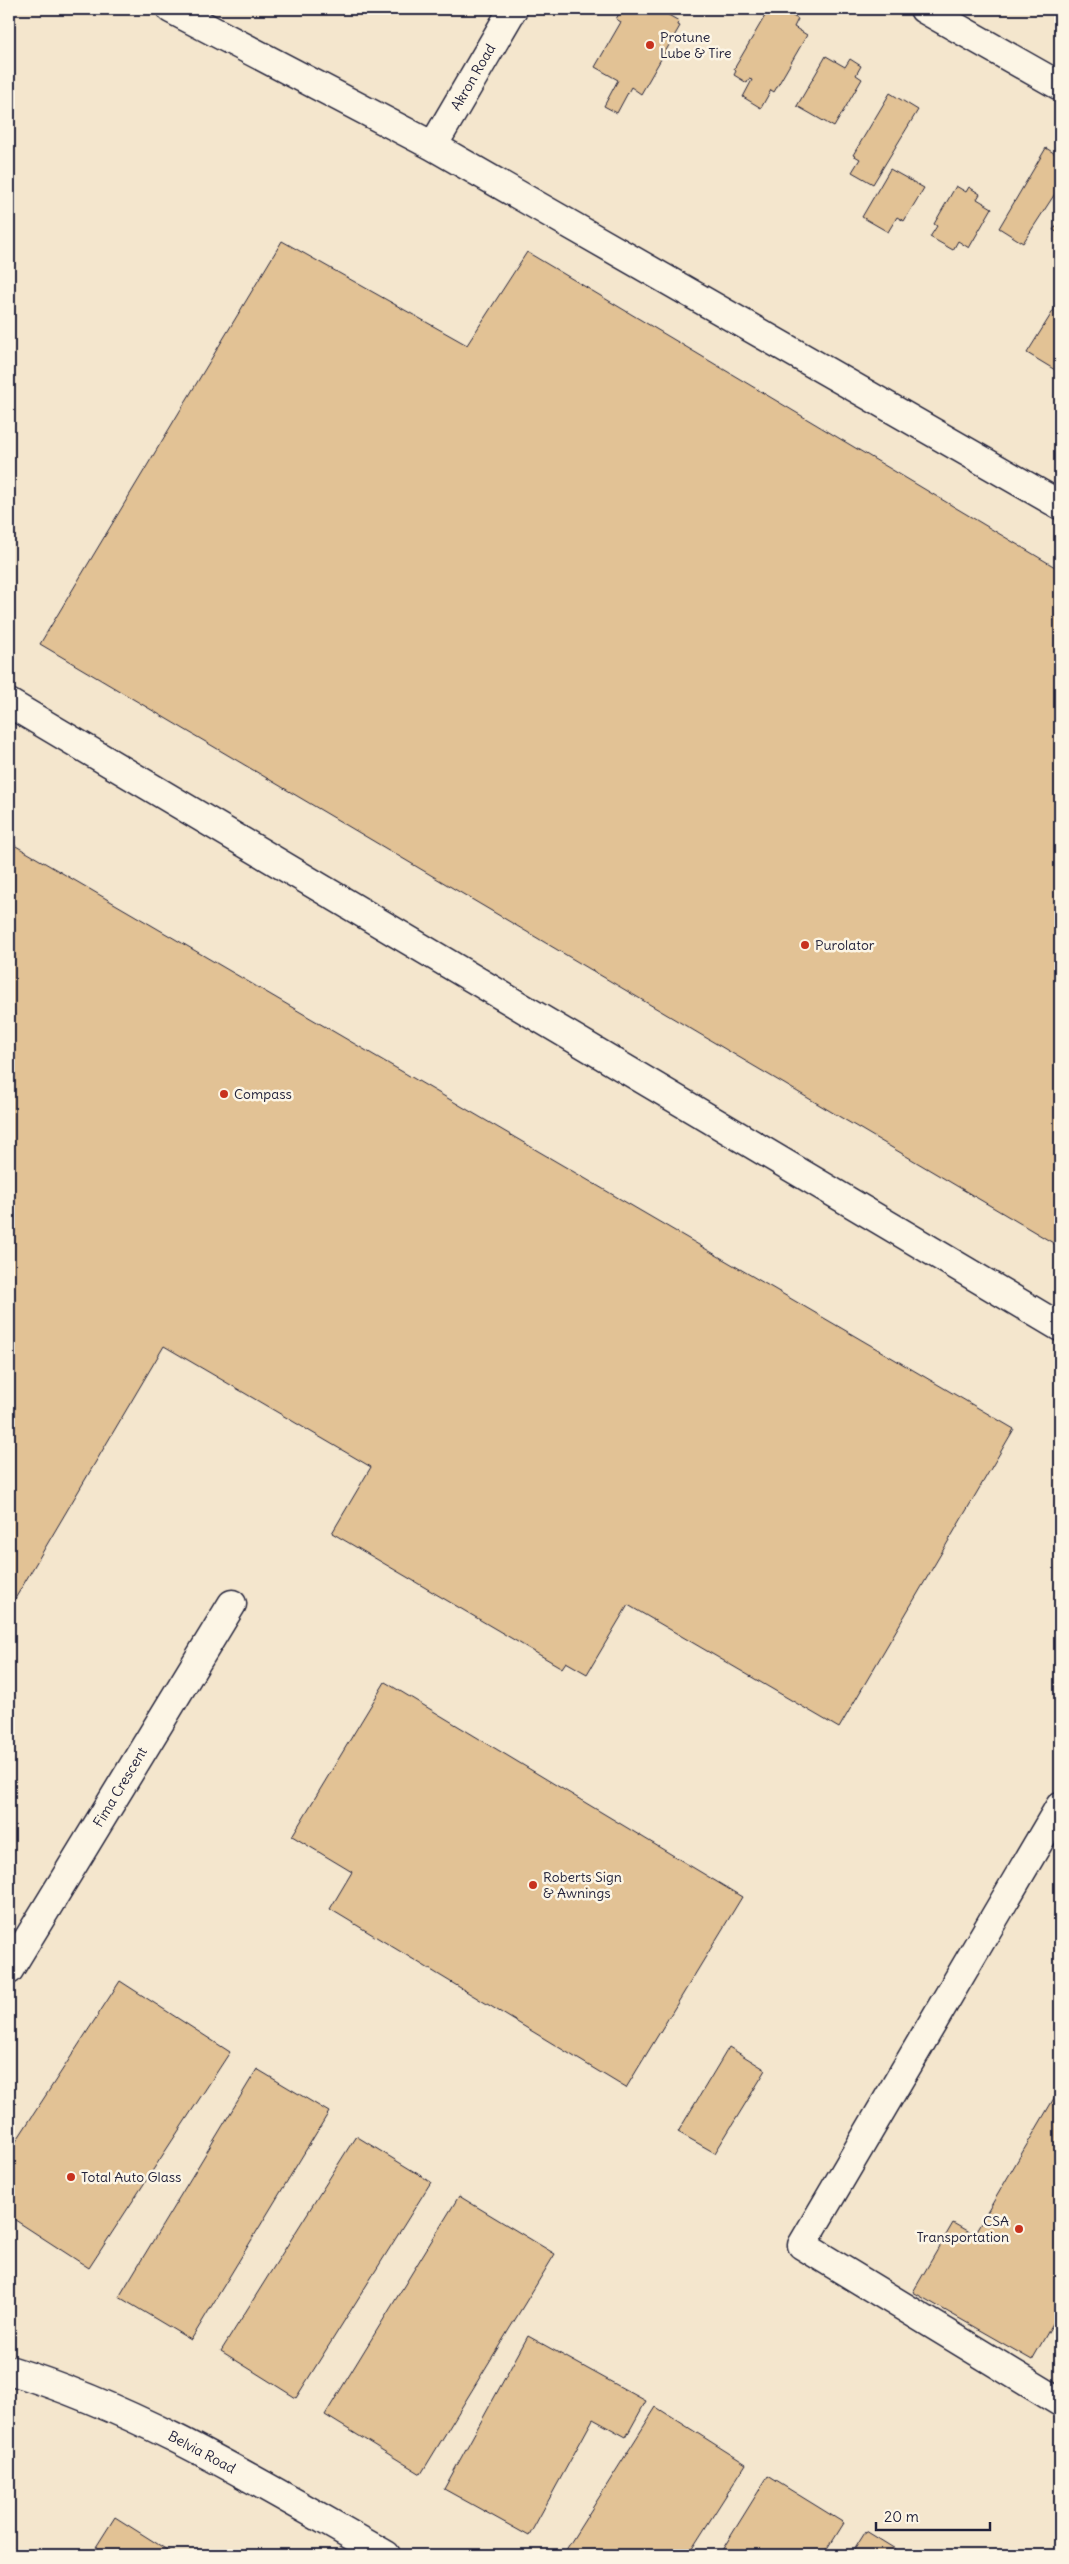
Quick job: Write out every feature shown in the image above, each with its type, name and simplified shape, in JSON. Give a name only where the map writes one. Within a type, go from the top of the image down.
[{"type":"street","points":[[171,9],[433,146],[1060,505]]},
{"type":"street","name":"Akron Road","points":[[433,146],[512,9]]},
{"type":"street","points":[[924,9],[1060,86]]},
{"type":"street","points":[[9,703],[1060,1327]]},
{"type":"street","name":"Fima Crescent","points":[[9,1970],[232,1604]]},
{"type":"street","points":[[1060,1806],[802,2245],[1060,2402]]},
{"type":"street","name":"Belvia Road","points":[[9,2370],[52,2383],[185,2441],[386,2555]]},
{"type":"shaded area","points":[[9,9],[1060,9],[1060,2555],[9,2555]]},
{"type":"building","points":[[622,9],[658,9],[679,21],[678,25],[680,26],[641,94],[631,87],[617,113],[604,106],[618,80],[595,67],[621,22],[616,19]]},
{"type":"building","points":[[769,9],[780,9],[798,19],[794,27],[807,35],[774,92],[771,90],[761,108],[743,97],[752,80],[749,79],[747,83],[734,75],[736,71],[734,69]]},
{"type":"building","points":[[826,56],[845,67],[850,59],[861,66],[856,75],[862,79],[834,127],[797,106]]},
{"type":"building","points":[[890,93],[918,110],[873,184],[852,172],[860,159],[853,155]]},
{"type":"building","points":[[1046,148],[1060,157],[1055,167],[1060,170],[1060,186],[1023,243],[999,228]]},
{"type":"building","points":[[890,169],[924,188],[904,221],[897,217],[888,232],[862,217]]},
{"type":"building","points":[[956,186],[966,192],[969,187],[980,194],[977,199],[992,208],[969,248],[958,241],[953,250],[930,237],[937,226],[934,224]]},
{"type":"building","points":[[1060,210],[1060,220],[1056,217]]},
{"type":"building","points":[[1060,220],[1060,234],[1053,230]]},
{"type":"building","name":"Purolator","points":[[282,241],[467,345],[527,252],[1060,570],[1060,1247],[40,644]]},
{"type":"building","points":[[1060,300],[1060,373],[1027,353]]},
{"type":"building","name":"Compass","points":[[9,842],[1014,1429],[839,1728],[628,1605],[587,1674],[566,1662],[562,1668],[332,1533],[371,1467],[164,1346],[9,1609]]},
{"type":"building","name":"Roberts Sign & Awnings","points":[[385,1682],[742,1897],[626,2088],[330,1909],[352,1872],[292,1836]]},
{"type":"building","points":[[120,1981],[230,2052],[89,2268],[9,2216],[9,2152]]},
{"type":"building","points":[[729,2047],[766,2070],[715,2153],[678,2132]]},
{"type":"building","points":[[257,2069],[329,2112],[191,2340],[119,2297]]},
{"type":"building","name":"CSA Transportation","points":[[1060,2088],[1060,2311],[1032,2360],[913,2292],[953,2223],[974,2235]]},
{"type":"building","points":[[356,2136],[431,2182],[296,2398],[221,2351]]},
{"type":"building","points":[[459,2196],[555,2254],[421,2474],[325,2415]]},
{"type":"building","points":[[528,2336],[646,2401],[626,2437],[593,2419],[529,2536],[444,2489]]},
{"type":"building","points":[[656,2407],[746,2464],[688,2555],[568,2555],[564,2553]]},
{"type":"building","points":[[768,2476],[844,2523],[824,2555],[719,2555]]},
{"type":"building","points":[[115,2517],[175,2555],[91,2555]]},
{"type":"building","points":[[866,2531],[905,2555],[851,2555]]},
{"type":"place","name":"Protune Lube & Tire","points":[[650,45]]},
{"type":"place","name":"Purolator","points":[[805,945]]},
{"type":"place","name":"Compass","points":[[224,1094]]},
{"type":"place","name":"Roberts Sign & Awnings","points":[[533,1885]]},
{"type":"place","name":"Total Auto Glass","points":[[71,2177]]},
{"type":"place","name":"CSA Transportation","points":[[1019,2229]]}]
